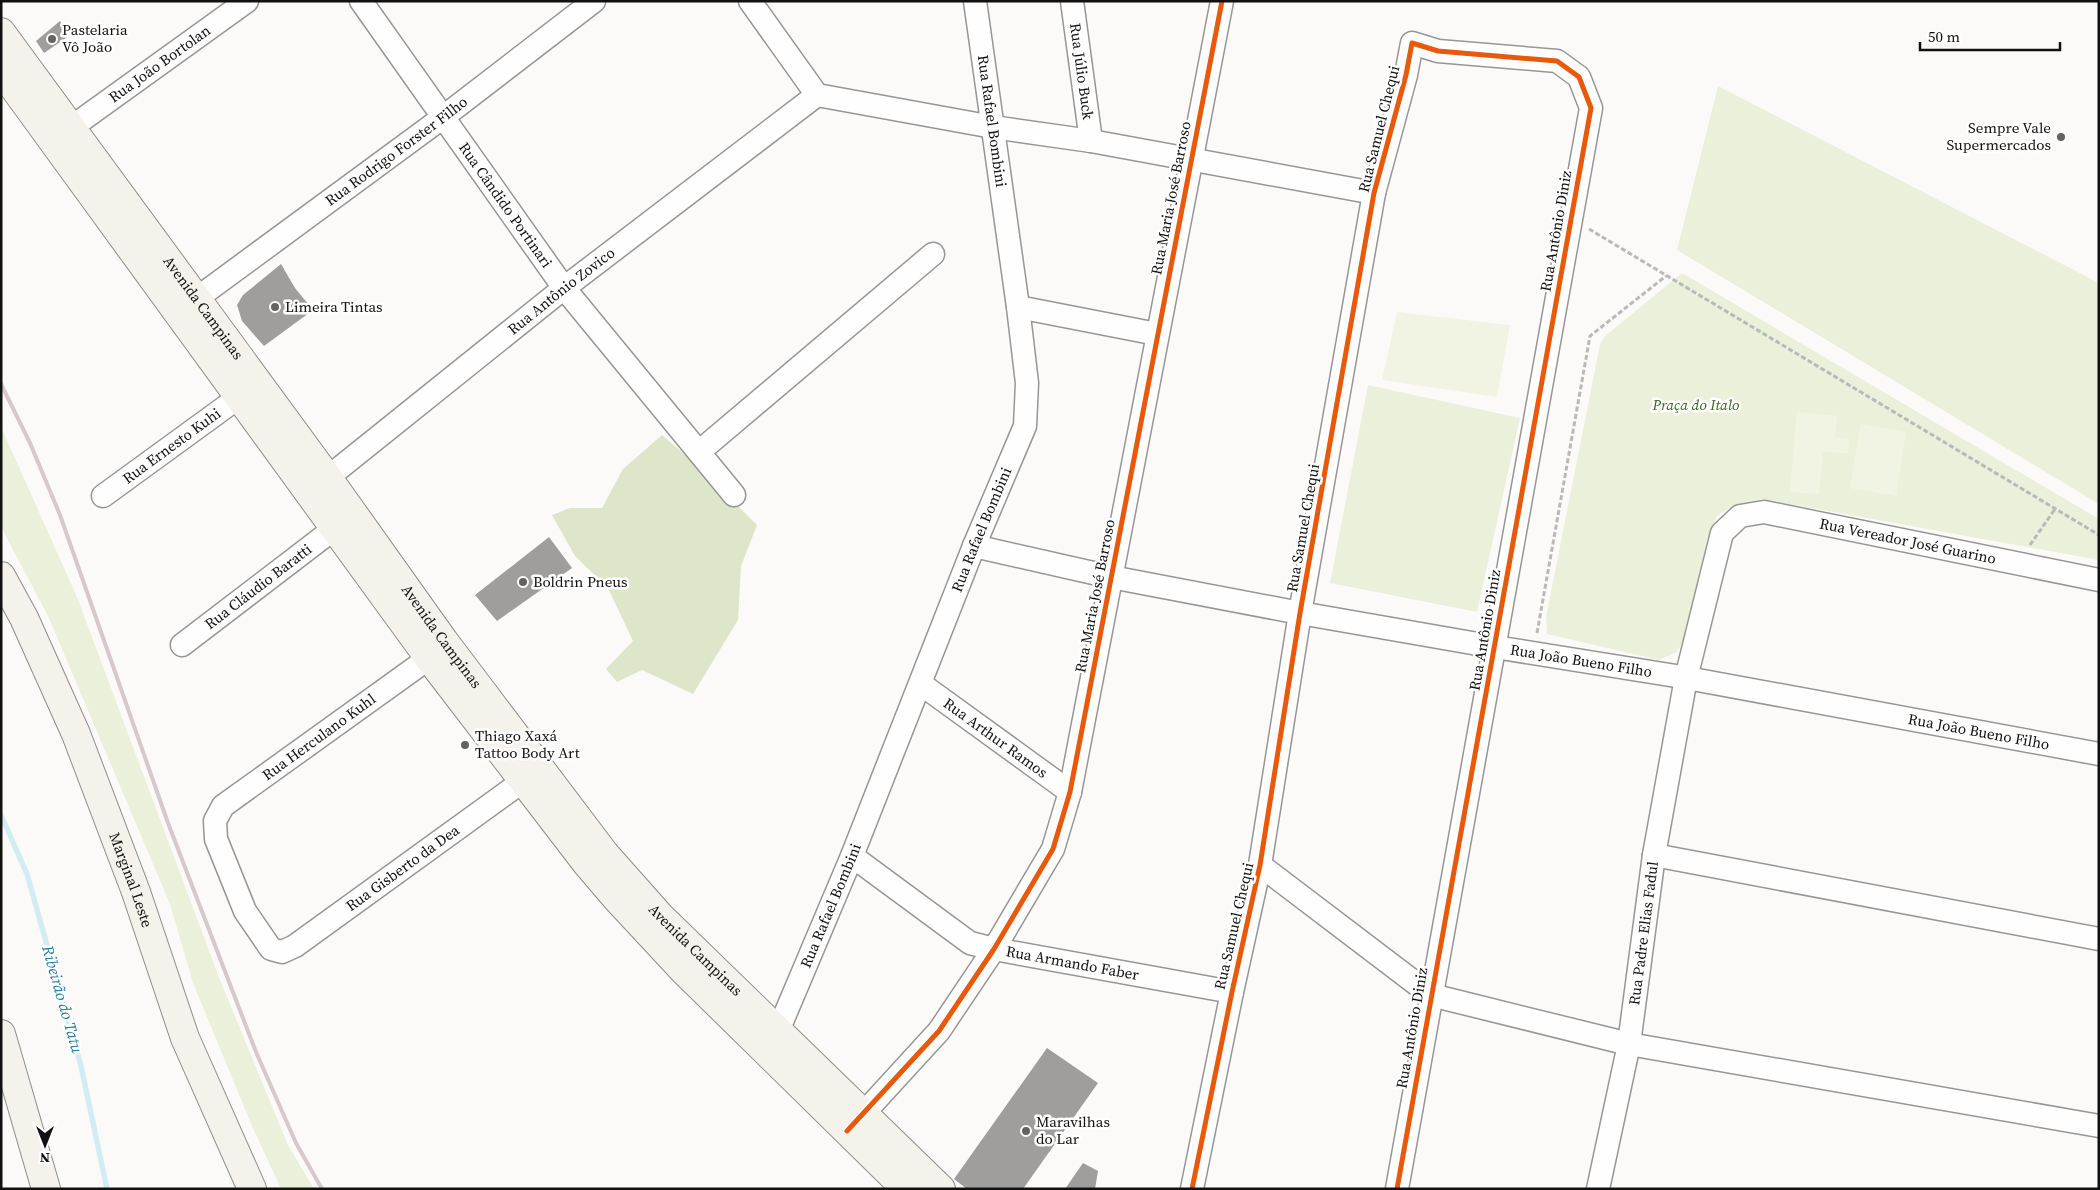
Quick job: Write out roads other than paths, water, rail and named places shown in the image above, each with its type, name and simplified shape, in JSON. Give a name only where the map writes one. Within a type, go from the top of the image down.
[{"type":"main road","name":"Avenida Campinas","points":[[1,32],[196,299],[319,485],[335,528],[430,658],[593,871],[643,928],[856,1122],[941,1189]]},
{"type":"main road","name":"Avenida Campinas","points":[[1,70],[240,397],[319,485],[444,641],[605,854],[660,916],[778,1031],[856,1122],[906,1189]]},
{"type":"main road","name":"Marginal Leste","points":[[1,576],[24,618],[76,734],[136,892],[185,1038],[252,1189]]},
{"type":"main road","points":[[1,1034],[46,1189]]},
{"type":"street","name":"Rua João Bortolan","points":[[72,127],[247,1]]},
{"type":"street","name":"Rua Cândido Portinari","points":[[361,1],[564,288],[700,451],[734,495]]},
{"type":"street","name":"Rua Rodrigo Forster Filho","points":[[196,299],[442,118],[594,1]]},
{"type":"street","points":[[750,1],[817,95],[993,127],[1091,141],[1374,193]]},
{"type":"street","name":"Rua Rafael Bombini","points":[[778,1031],[852,856],[974,546],[1025,426],[1027,383],[975,1]]},
{"type":"street","name":"Rua Júlio Buck","points":[[1072,1],[1091,141]]},
{"type":"street","name":"Rua Maria José Barroso","points":[[856,1122],[939,1031],[994,949],[1053,849],[1070,792],[1222,1]]},
{"type":"street","name":"Rua Samuel Chequi","points":[[1192,1189],[1260,865],[1300,613],[1374,193],[1406,75],[1412,43],[1438,51],[1557,61],[1579,77]]},
{"type":"street","name":"Rua Antônio Diniz","points":[[1397,1189],[1591,108],[1579,77]]},
{"type":"street","name":"Rua Antônio Zovico","points":[[319,485],[564,288],[817,95]]},
{"type":"street","points":[[700,451],[934,254]]},
{"type":"street","points":[[1018,307],[1157,334]]},
{"type":"street","name":"Rua Ernesto Kuhi","points":[[103,496],[240,397]]},
{"type":"street","name":"Rua Vereador José Guarino","points":[[1722,532],[1740,516],[1764,512],[2099,580]]},
{"type":"street","name":"Rua Cláudio Baratti","points":[[182,645],[335,528]]},
{"type":"street","name":"Rua Padre Elias Fadul","points":[[1598,1189],[1629,1044],[1654,855],[1686,678],[1722,532]]},
{"type":"street","name":"Rua João Bueno Filho","points":[[974,546],[1111,578],[1300,613],[1686,678],[2099,754]]},
{"type":"street","name":"Rua Herculano Kuhl","points":[[282,952],[270,949],[245,911],[216,839],[215,821],[223,806],[430,658]]},
{"type":"street","name":"Rua Arthur Ramos","points":[[921,684],[1070,792]]},
{"type":"street","name":"Rua Gisberto da Dea","points":[[282,952],[295,946],[523,781]]},
{"type":"street","points":[[1654,855],[2099,939]]},
{"type":"street","name":"Rua Armando Faber","points":[[852,856],[970,943],[1232,992]]},
{"type":"street","points":[[1260,865],[1431,995],[1629,1044],[2099,1126]]},
{"type":"waterway","name":"Ribeirão do Tatu","points":[[1,815],[27,874],[81,1066],[107,1189]]},
{"type":"railway","points":[[1,384],[30,443],[60,515],[168,823],[256,1052],[296,1143],[322,1189]]},
{"type":"place","name":"Pastelaria Vô João","points":[[52,39]]},
{"type":"place","name":"Sempre Vale Supermercados","points":[[2061,137]]},
{"type":"place","name":"Limeira Tintas","points":[[275,307]]},
{"type":"place","name":"Boldrin Pneus","points":[[523,582]]},
{"type":"place","name":"Thiago Xaxá Tattoo Body Art","points":[[465,745]]},
{"type":"place","name":"Maravilhas do Lar","points":[[1026,1131]]},
{"type":"park label","name":"Praça do Italo","points":[[1696,405]]}]
